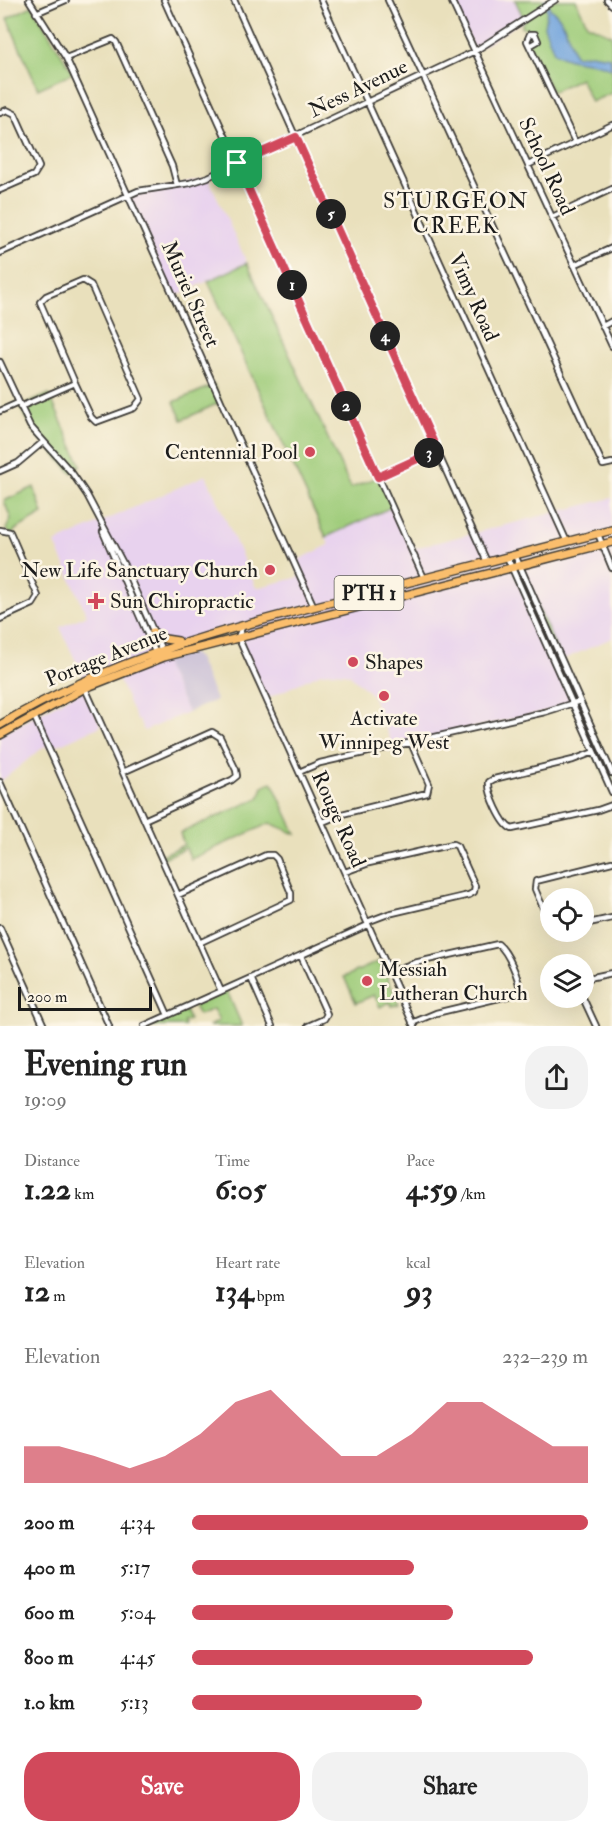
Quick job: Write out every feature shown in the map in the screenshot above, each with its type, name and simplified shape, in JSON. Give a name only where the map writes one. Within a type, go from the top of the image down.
[{"type":"highway","name":"Portage Avenue","points":[[0,725],[82,680],[158,650],[239,626],[612,530]]},
{"type":"highway","name":"Portage Avenue","points":[[0,735],[85,688],[161,658],[612,542]]},
{"type":"highway","points":[[226,640],[239,626]]},
{"type":"highway","points":[[153,632],[165,639],[187,642]]},
{"type":"street","name":"Muriel Street","points":[[29,0],[36,13],[56,38],[66,58],[314,607]]},
{"type":"street","points":[[36,13],[66,0]]},
{"type":"street","points":[[164,0],[424,578]]},
{"type":"street","points":[[234,0],[488,562]]},
{"type":"street","name":"Vimy Road","points":[[321,0],[567,542]]},
{"type":"street","points":[[388,0],[603,465],[612,464]]},
{"type":"street","name":"School Road","points":[[451,0],[612,346]]},
{"type":"street","name":"Ness Avenue","points":[[0,253],[128,196],[152,188],[202,179],[296,137],[366,101],[475,51],[555,0]]},
{"type":"street","points":[[607,0],[612,5]]},
{"type":"street","points":[[66,58],[105,40],[113,39],[116,42],[172,166],[177,185]]},
{"type":"street","points":[[531,45],[575,142]]},
{"type":"street","points":[[0,113],[11,111],[17,116],[39,167],[34,175],[0,190]]},
{"type":"street","points":[[528,165],[612,125]]},
{"type":"street","points":[[552,217],[612,189]]},
{"type":"street","points":[[574,265],[612,248]]},
{"type":"street","points":[[83,280],[91,285],[141,399],[134,408],[96,422],[91,417],[75,383],[40,302],[46,296],[83,280]]},
{"type":"street","points":[[603,326],[612,321]]},
{"type":"street","points":[[0,362],[19,405],[43,442],[83,490],[125,567],[153,632],[161,658]]},
{"type":"street","points":[[0,411],[75,383]]},
{"type":"street","points":[[0,471],[18,463],[43,442]]},
{"type":"street","points":[[378,477],[437,450]]},
{"type":"street","points":[[0,530],[10,532],[38,596],[33,604],[0,619]]},
{"type":"street","points":[[103,530],[107,546],[158,650]]},
{"type":"street","points":[[598,534],[612,568]]},
{"type":"street","points":[[511,556],[612,771],[604,774]]},
{"type":"street","points":[[516,566],[612,792]]},
{"type":"street","points":[[238,637],[239,626]]},
{"type":"street","name":"Rouge Road","points":[[238,637],[413,1024]]},
{"type":"street","points":[[85,688],[221,991]]},
{"type":"street","points":[[299,772],[321,763],[551,711],[580,701]]},
{"type":"street","points":[[30,707],[168,1015]]},
{"type":"street","points":[[123,772],[212,732],[220,737],[236,770],[236,777],[230,781],[144,820]]},
{"type":"street","points":[[322,822],[342,814],[428,793],[430,786],[411,743]]},
{"type":"street","points":[[594,752],[576,760],[494,779],[489,784],[489,789],[506,825],[512,829],[612,805]]},
{"type":"street","points":[[0,782],[109,1026]]},
{"type":"street","points":[[144,1026],[301,956],[388,914],[469,895],[474,892],[475,886],[457,846],[453,844],[363,864],[345,872]]},
{"type":"street","points":[[178,895],[266,855],[273,855],[277,859],[291,893],[291,900],[199,943]]},
{"type":"street","points":[[540,901],[534,887],[536,881],[612,862]]},
{"type":"street","points":[[594,922],[612,918]]},
{"type":"street","points":[[0,928],[44,1026]]},
{"type":"street","points":[[389,972],[414,963],[498,944],[504,949],[520,991],[516,994],[432,1014],[413,1024]]},
{"type":"street","points":[[301,956],[327,1014],[324,1019],[308,1026]]},
{"type":"street","points":[[594,977],[612,973]]},
{"type":"street","points":[[251,978],[272,1026]]},
{"type":"street","points":[[588,1008],[596,1026]]},
{"type":"shaded area","points":[[451,0],[515,0],[524,20],[475,51]]},
{"type":"shaded area","points":[[208,177],[247,263],[174,297],[128,196]]},
{"type":"shaded area","points":[[206,475],[256,588],[300,577],[294,562],[329,545],[326,537],[392,507],[411,549],[612,498],[612,638],[562,660],[512,567],[573,703],[393,746],[372,695],[349,674],[321,673],[266,699],[238,637],[242,626],[84,679],[60,627],[87,615],[55,543]]},
{"type":"shaded area","points":[[189,651],[198,658],[216,700],[188,712],[166,668],[164,657]]},
{"type":"shaded area","points":[[164,658],[166,668],[188,712],[144,731],[139,720],[137,721],[117,676]]},
{"type":"shaded area","points":[[85,688],[101,726],[49,749],[46,745],[0,782],[0,735]]},
{"type":"green space","points":[[515,0],[576,0],[587,24],[612,35],[612,93],[591,102],[580,78],[552,92],[529,44],[527,28],[521,27],[524,19]]},
{"type":"green space","points":[[32,6],[73,73],[38,89],[7,18]]},
{"type":"green space","points":[[247,263],[351,488],[378,477],[392,507],[326,537],[208,281]]},
{"type":"green space","points":[[214,385],[221,402],[182,420],[174,402]]},
{"type":"green space","points":[[49,394],[81,465],[72,473],[35,433],[20,407]]},
{"type":"green space","points":[[34,487],[43,514],[15,530],[12,536],[6,529],[11,519],[4,501]]},
{"type":"green space","points":[[519,565],[560,657],[553,660],[512,567]]},
{"type":"green space","points":[[580,701],[612,773],[612,792],[573,703]]},
{"type":"green space","points":[[272,782],[296,834],[270,823],[191,859],[186,848],[161,859],[160,856],[184,845],[180,833],[259,798],[263,787]]},
{"type":"green space","points":[[380,961],[399,1004],[392,1006],[390,1002],[380,1007],[374,995],[356,1003],[344,977]]},
{"type":"green space","points":[[227,991],[242,1026],[209,1026],[219,1021],[213,1009],[199,1015],[194,1006]]},
{"type":"green space","points":[[185,1010],[189,1020],[184,1022],[185,1026],[149,1026]]},
{"type":"water","points":[[544,0],[548,0],[550,9],[562,22],[574,53],[577,56],[590,54],[610,57],[612,69],[568,59],[554,52],[544,26],[547,11]]},
{"type":"place","name":"Centennial Pool","points":[[310,452]]},
{"type":"place","name":"New Life Sanctuary Church","points":[[270,570]]},
{"type":"place","name":"Sun Chiropractic","points":[[96,601]]},
{"type":"place","name":"Shapes","points":[[353,662]]},
{"type":"place","name":"Activate Winnipeg West","points":[[384,696]]},
{"type":"place","name":"Messiah Lutheran Church","points":[[367,981]]},
{"type":"district","name":"STURGEON CREEK","points":[[456,212]]},
{"type":"route","points":[[296,137],[437,450],[378,477],[237,163],[296,137]]}]
